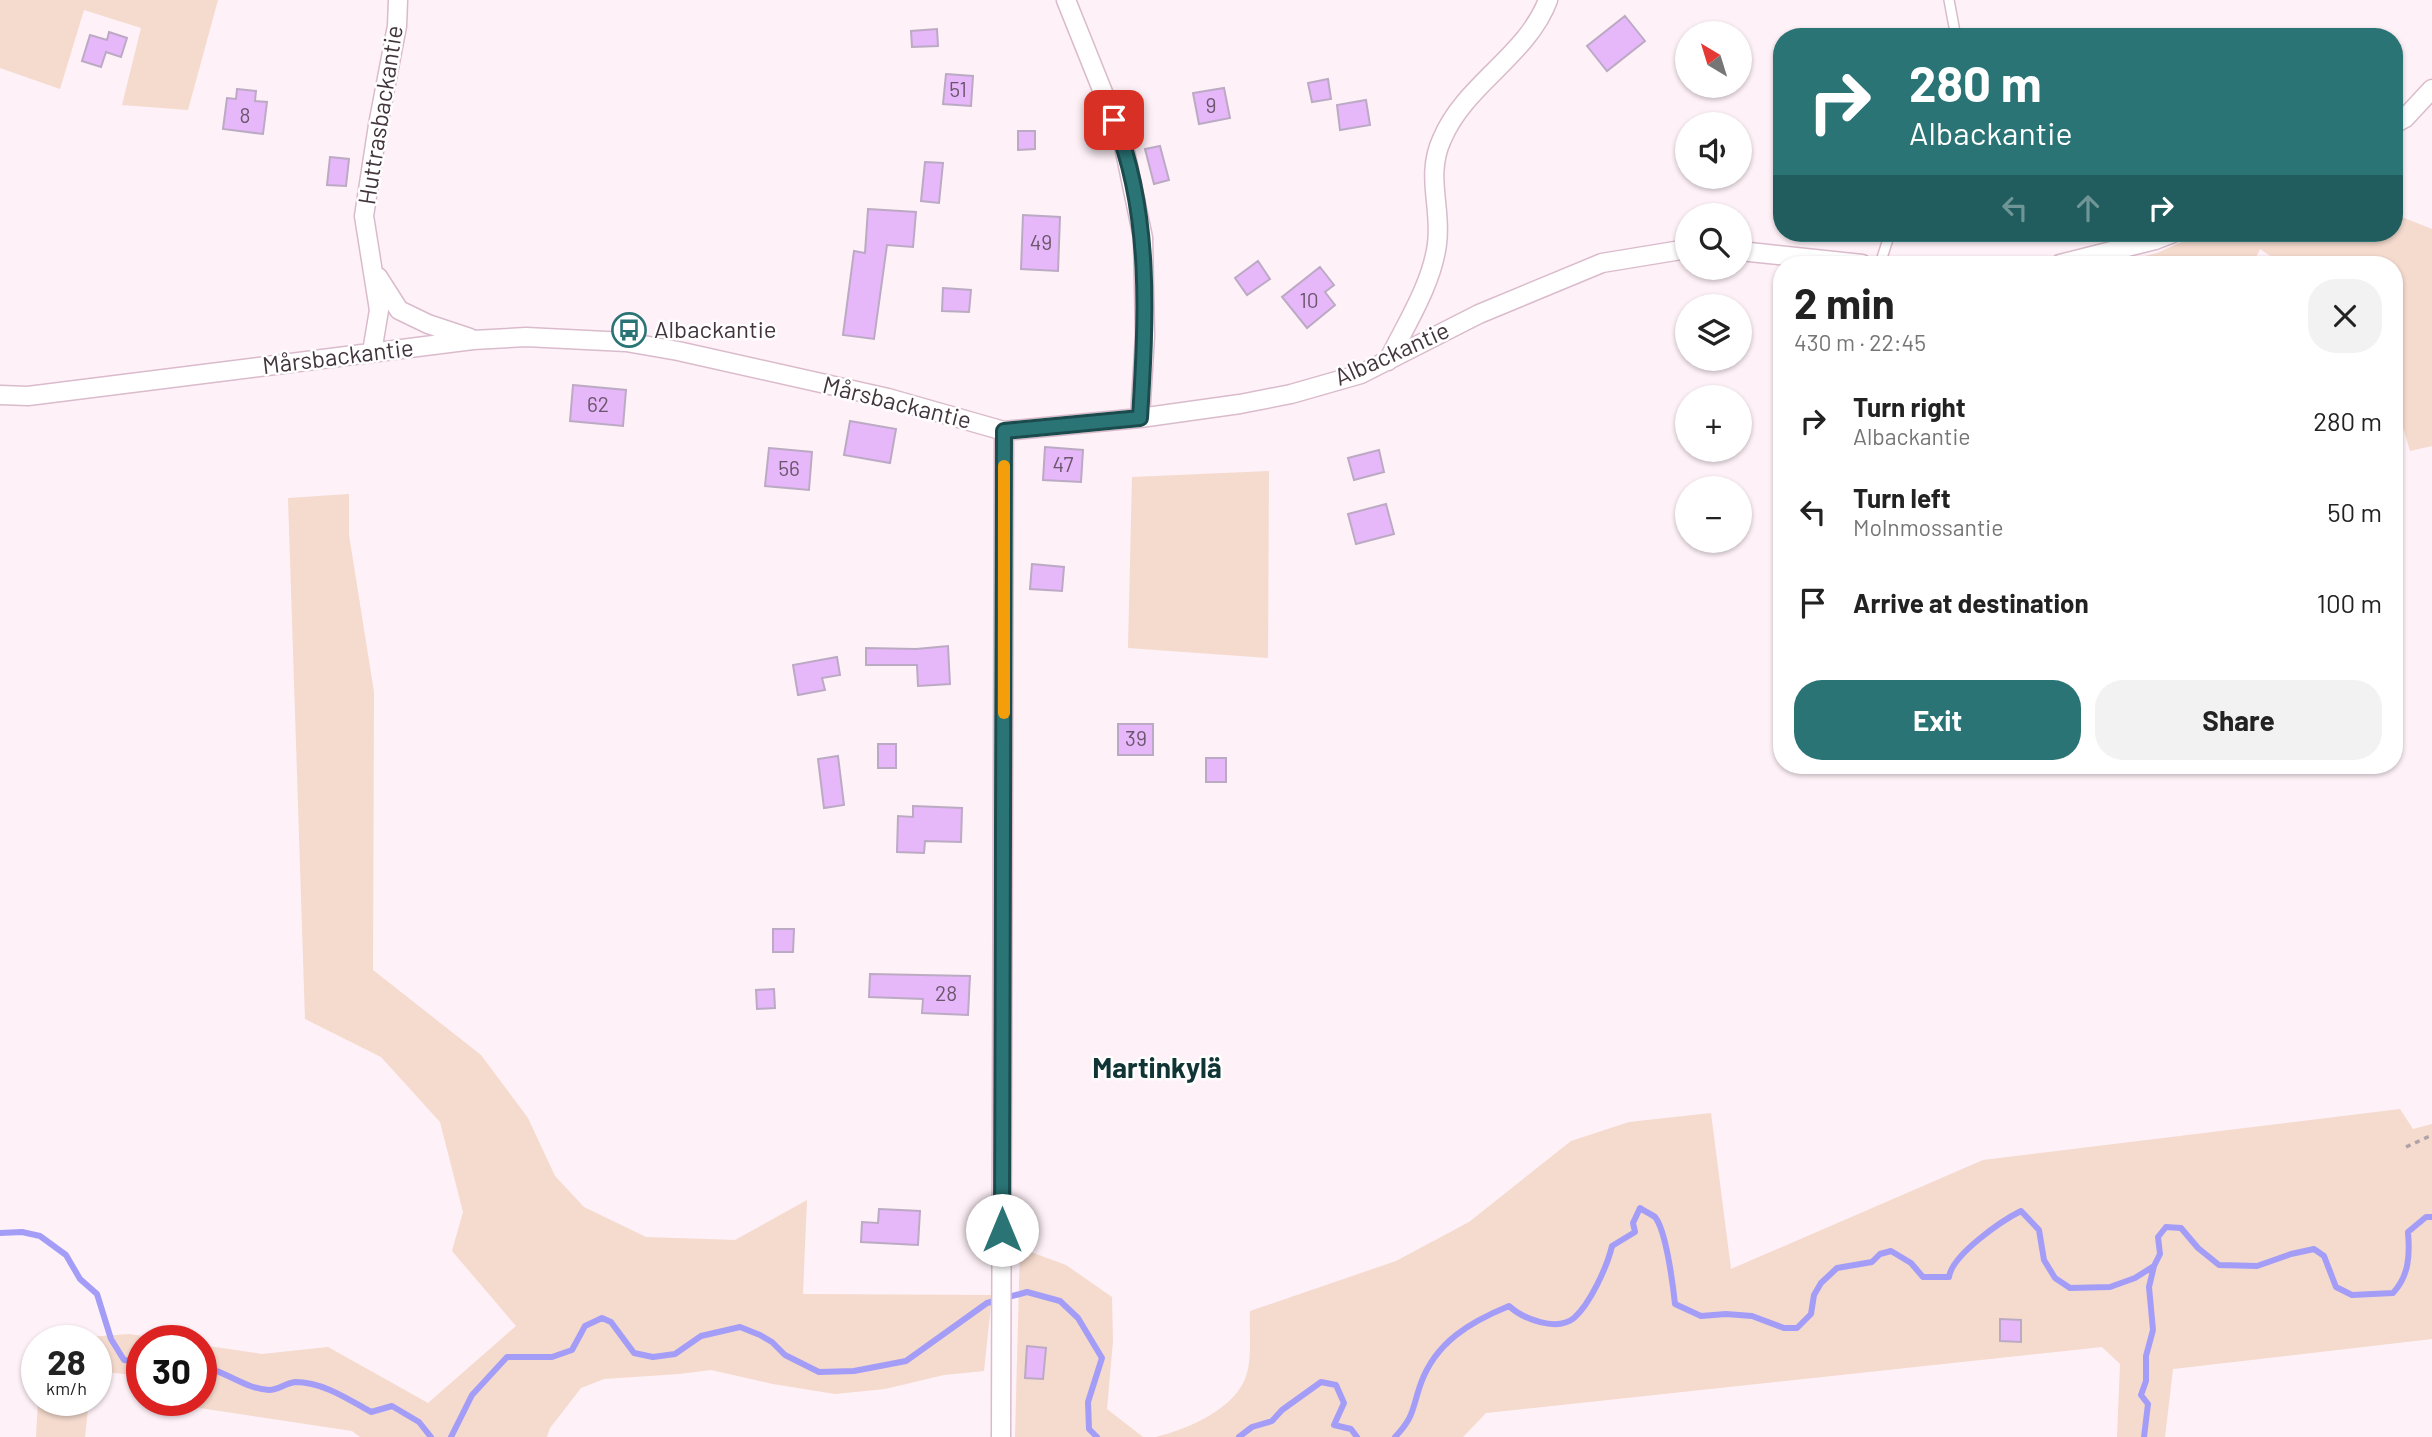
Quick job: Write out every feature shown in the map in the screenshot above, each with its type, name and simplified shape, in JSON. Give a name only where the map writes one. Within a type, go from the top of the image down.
[{"type":"street","name":"Huttrasbackantie","points":[[372,352],[379,310],[365,216],[378,125],[397,26],[398,0]]},
{"type":"street","points":[[1066,0],[1123,142],[1143,238],[1145,335],[1140,418]]},
{"type":"street","points":[[1388,361],[1433,264],[1438,241],[1433,172],[1443,135],[1467,98],[1531,32],[1548,0]]},
{"type":"street","points":[[2403,119],[2432,89]]},
{"type":"street","points":[[2092,256],[2147,242]]},
{"type":"street","name":"Albackantie","points":[[1004,431],[1140,418],[1291,394],[1361,374],[1479,314],[1602,263],[1675,251]]},
{"type":"street","points":[[1752,252],[1787,256]]},
{"type":"street","name":"Huttrasbackantie","points":[[374,271],[399,310],[473,340]]},
{"type":"street","name":"Mårsbackantie","points":[[0,395],[28,396],[473,340],[526,337],[613,341],[678,351],[888,398],[1004,431],[1001,1437]]},
{"type":"lane","points":[[1949,0],[1954,28]]},
{"type":"path","points":[[2406,1147],[2432,1135]]},
{"type":"shaded area","points":[[0,0],[218,0],[188,110],[122,105],[141,28],[84,10],[60,89],[0,68]]},
{"type":"shaded area","points":[[2403,218],[2432,229],[2432,446],[2410,451],[2403,427],[2403,256],[2270,256],[2260,249],[2257,256],[2145,256],[2182,242],[2403,242]]},
{"type":"shaded area","points":[[1269,471],[1268,658],[1128,648],[1132,477]]},
{"type":"shaded area","points":[[349,494],[349,535],[374,692],[373,970],[481,1055],[528,1118],[555,1176],[584,1207],[646,1237],[735,1240],[807,1200],[803,1294],[992,1295],[984,1371],[944,1375],[885,1389],[835,1394],[711,1370],[604,1379],[581,1388],[550,1428],[547,1437],[360,1437],[352,1431],[217,1411],[217,1347],[262,1354],[328,1347],[428,1403],[516,1326],[452,1251],[463,1212],[440,1122],[381,1057],[305,1019],[288,498]]},
{"type":"shaded area","points":[[2400,1109],[2413,1129],[2432,1124],[2432,1339],[2173,1369],[2165,1437],[2117,1437],[2120,1364],[2102,1347],[1486,1413],[1463,1437],[1156,1437],[1182,1429],[1210,1415],[1223,1407],[1242,1385],[1249,1359],[1250,1311],[1396,1261],[1469,1222],[1571,1141],[1629,1122],[1711,1113],[1731,1269],[1983,1160]]},
{"type":"shaded area","points":[[1020,1248],[1066,1265],[1112,1297],[1113,1341],[1107,1409],[1143,1437],[1015,1437]]},
{"type":"shaded area","points":[[126,1334],[126,1374],[112,1373],[112,1335]]},
{"type":"shaded area","points":[[37,1416],[87,1416],[85,1437],[36,1437]]},
{"type":"building","points":[[1625,16],[1645,41],[1607,71],[1587,46]]},
{"type":"building","points":[[937,29],[938,46],[912,47],[911,31]]},
{"type":"building","points":[[109,32],[127,38],[121,57],[106,52],[101,67],[82,61],[90,35],[107,40]]},
{"type":"building","points":[[946,74],[973,76],[971,106],[943,104]]},
{"type":"building","points":[[1328,79],[1331,99],[1312,102],[1308,83]]},
{"type":"building","points":[[1224,88],[1230,118],[1199,124],[1193,93]]},
{"type":"building","points":[[237,89],[256,91],[255,101],[267,102],[263,134],[223,129],[227,98],[236,99]]},
{"type":"building","points":[[1366,100],[1370,125],[1340,130],[1337,105]]},
{"type":"building","points":[[1018,131],[1035,131],[1035,149],[1018,150]]},
{"type":"building","points":[[1160,146],[1169,180],[1154,184],[1145,149]]},
{"type":"building","points":[[330,157],[349,159],[346,186],[327,185]]},
{"type":"building","points":[[925,162],[943,163],[939,203],[921,201]]},
{"type":"building","points":[[868,209],[916,212],[913,247],[887,245],[874,339],[843,335],[854,251],[865,253]]},
{"type":"building","points":[[1023,215],[1060,217],[1058,271],[1021,269]]},
{"type":"building","points":[[1258,261],[1270,279],[1247,295],[1235,278]]},
{"type":"building","points":[[1320,267],[1334,285],[1325,292],[1335,305],[1307,328],[1282,297]]},
{"type":"building","points":[[943,288],[971,290],[969,312],[942,311]]},
{"type":"building","points":[[573,385],[626,390],[623,426],[570,421]]},
{"type":"building","points":[[850,421],[896,429],[890,463],[844,455]]},
{"type":"building","points":[[1045,447],[1083,450],[1081,482],[1043,480]]},
{"type":"building","points":[[769,448],[812,452],[809,490],[765,486]]},
{"type":"building","points":[[1379,450],[1384,472],[1354,480],[1348,458]]},
{"type":"building","points":[[1386,504],[1394,534],[1356,544],[1348,514]]},
{"type":"building","points":[[1032,564],[1064,567],[1062,591],[1030,589]]},
{"type":"building","points":[[948,646],[950,684],[918,686],[917,665],[866,665],[866,648],[916,649]]},
{"type":"building","points":[[837,657],[840,675],[822,678],[825,690],[798,695],[793,665]]},
{"type":"building","points":[[1118,724],[1153,724],[1153,755],[1118,755]]},
{"type":"building","points":[[878,744],[896,744],[896,768],[878,768]]},
{"type":"building","points":[[838,756],[844,805],[824,808],[818,759]]},
{"type":"building","points":[[1206,758],[1226,758],[1226,782],[1206,782]]},
{"type":"building","points":[[913,806],[962,808],[961,842],[925,841],[924,853],[897,852],[898,816],[913,817]]},
{"type":"building","points":[[773,929],[794,929],[793,952],[773,952]]},
{"type":"building","points":[[870,974],[970,976],[968,1015],[922,1013],[923,999],[869,997]]},
{"type":"building","points":[[774,989],[775,1008],[757,1009],[756,990]]},
{"type":"building","points":[[879,1209],[920,1211],[918,1245],[861,1242],[862,1222],[878,1223]]},
{"type":"building","points":[[2000,1319],[2021,1320],[2021,1342],[2000,1341]]},
{"type":"building","points":[[1027,1346],[1046,1348],[1043,1379],[1025,1378]]},
{"type":"waterway","points":[[1395,1437],[1410,1417],[1427,1369],[1445,1345],[1468,1327],[1509,1306],[1531,1319],[1550,1324],[1559,1324],[1574,1318],[1597,1285],[1612,1246],[1635,1232],[1633,1223],[1640,1208],[1655,1217],[1659,1224],[1668,1258],[1675,1304],[1701,1316],[1752,1316],[1784,1328],[1797,1328],[1811,1314],[1814,1295],[1821,1283],[1837,1268],[1872,1262],[1880,1254],[1891,1251],[1911,1263],[1923,1277],[1949,1277],[1952,1268],[1968,1249],[1990,1230],[2021,1211],[2039,1230],[2044,1260],[2055,1278],[2070,1288],[2110,1287],[2135,1278],[2154,1266],[2160,1254],[2158,1237],[2166,1227],[2181,1228],[2198,1248],[2219,1265],[2257,1266],[2314,1249],[2324,1256],[2336,1287],[2352,1295],[2393,1293],[2402,1280],[2407,1265],[2408,1232],[2426,1217],[2432,1217]]},
{"type":"waterway","points":[[0,1233],[22,1232],[40,1236],[66,1255],[80,1279],[97,1294],[111,1339],[126,1360]]},
{"type":"waterway","points":[[2144,1437],[2148,1404],[2141,1395],[2146,1381],[2146,1356],[2153,1330],[2149,1287],[2154,1266]]},
{"type":"waterway","points":[[451,1437],[472,1395],[507,1357],[552,1357],[572,1350],[585,1326],[602,1318],[611,1322],[634,1353],[653,1357],[675,1354],[701,1336],[740,1327],[760,1335],[785,1355],[819,1372],[854,1371],[906,1361],[987,1303],[1027,1292],[1060,1301],[1078,1318],[1102,1358],[1088,1402],[1089,1429],[1097,1437]]},
{"type":"waterway","points":[[217,1371],[260,1389],[272,1390],[295,1382],[315,1385],[335,1392],[371,1412],[392,1406],[419,1422],[431,1437]]},
{"type":"waterway","points":[[1239,1437],[1252,1427],[1272,1421],[1282,1410],[1321,1382],[1336,1385],[1344,1403],[1334,1425],[1351,1429],[1357,1437]]},
{"type":"slow traffic","points":[[1004,466],[1004,713]]},
{"type":"place","name":"Albackantie","points":[[629,330]]},
{"type":"district","name":"Martinkylä","points":[[1157,1068]]},
{"type":"route","points":[[1002,1230],[1004,431],[1140,418],[1145,335],[1143,238],[1123,142],[1114,120]]}]
